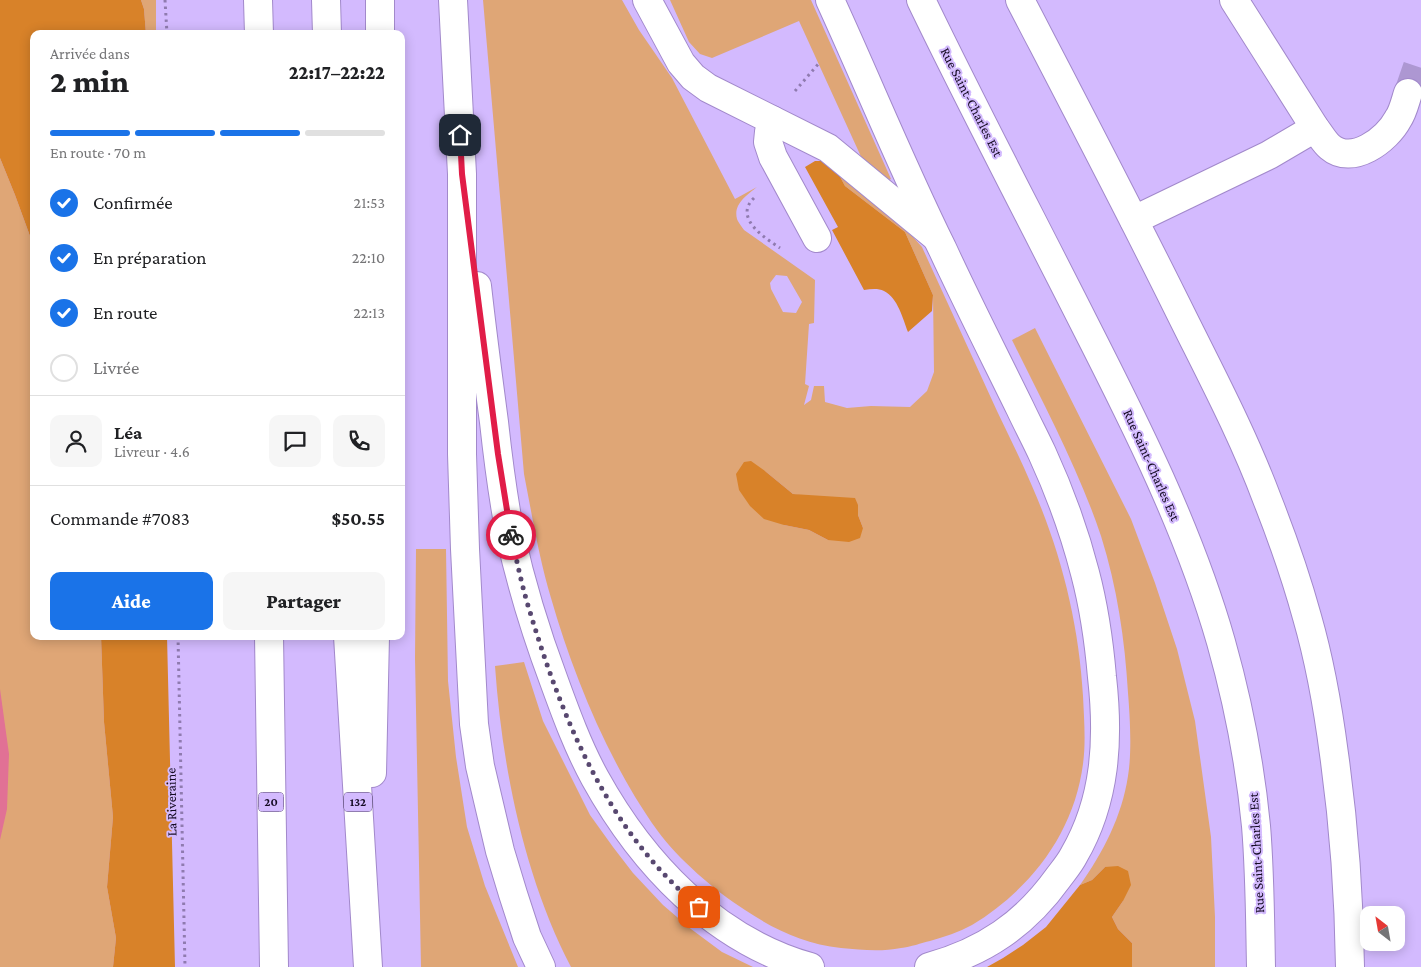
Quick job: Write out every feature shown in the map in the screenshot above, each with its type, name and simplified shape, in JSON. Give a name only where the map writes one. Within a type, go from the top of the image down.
[{"type":"main road","points":[[258,0],[259,30]]},
{"type":"main road","points":[[326,0],[327,30]]},
{"type":"main road","points":[[380,0],[380,30]]},
{"type":"main road","points":[[453,0],[462,174],[462,454],[474,724],[480,766],[500,851],[527,937],[542,967]]},
{"type":"main road","points":[[647,0],[681,64],[693,77],[708,88],[828,148],[936,237]]},
{"type":"main road","points":[[830,0],[936,237],[1042,454],[1086,573],[1100,652],[1104,694],[1104,767],[1088,827],[1074,856],[1031,911],[1008,931],[951,961],[929,967]]},
{"type":"main road","name":"Rue Saint-Charles Est","points":[[921,0],[1138,430],[1178,523],[1207,598],[1222,644],[1233,690],[1252,787],[1256,829],[1261,967]]},
{"type":"main road","points":[[1020,0],[1134,220],[1226,406],[1250,456],[1276,521],[1308,619],[1330,724],[1339,785],[1348,894],[1350,967]]},
{"type":"main road","points":[[1234,0],[1315,128],[1329,146],[1335,150],[1351,154],[1377,144],[1390,132],[1399,119],[1408,93]]},
{"type":"main road","points":[[772,120],[768,142],[773,157],[817,238]]},
{"type":"main road","points":[[1134,220],[1269,155],[1315,128]]},
{"type":"main road","points":[[462,174],[510,534],[532,620],[550,672],[579,744],[594,777],[632,836],[655,865],[684,895],[713,919],[738,936],[789,961],[810,967]]},
{"type":"main road","name":"20","points":[[269,640],[274,967]]},
{"type":"main road","name":"132","points":[[348,640],[368,967]]},
{"type":"main road","points":[[368,967],[375,640]]},
{"type":"path","points":[[166,0],[167,30]]},
{"type":"path","points":[[759,194],[750,202],[748,211],[753,227],[787,252]]},
{"type":"path","name":"La Riveraine","points":[[178,640],[186,967]]},
{"type":"shaded area","points":[[0,0],[141,0],[144,9],[146,30],[30,30],[30,236],[0,158]]},
{"type":"shaded area","points":[[141,0],[156,0],[156,30],[146,30],[144,9]]},
{"type":"shaded area","points":[[483,0],[622,0],[639,30],[672,78],[735,199],[757,187],[745,197],[737,209],[737,219],[744,230],[815,280],[814,323],[809,324],[805,384],[809,386],[804,405],[811,400],[814,386],[824,386],[825,402],[847,408],[871,406],[910,407],[927,391],[934,372],[933,295],[905,232],[845,186],[838,173],[913,237],[922,247],[1024,467],[1052,537],[1073,615],[1081,669],[1085,739],[1084,756],[1078,789],[1070,813],[1046,857],[1013,894],[972,925],[957,932],[908,947],[878,950],[841,948],[815,943],[779,930],[733,902],[697,873],[675,852],[657,830],[640,805],[609,748],[570,658],[551,598],[524,474]],"holes":[[[776,275],[787,276],[802,302],[796,313],[783,312],[771,289],[770,283]],[[765,471],[793,494],[858,505],[858,515],[863,528],[828,540],[809,530],[784,525]]]},
{"type":"shaded area","points":[[670,0],[811,0],[891,179],[889,180],[863,161],[799,21],[712,58],[700,54],[689,42]]},
{"type":"shaded area","points":[[0,158],[30,236],[30,640],[101,640],[104,722],[113,817],[107,887],[116,938],[113,967],[0,967]]},
{"type":"shaded area","points":[[815,161],[824,161],[838,173],[845,186],[905,232],[933,295],[932,311],[908,332],[899,309],[889,294],[879,289],[864,290],[832,230],[838,227],[805,167]]},
{"type":"shaded area","points":[[1035,328],[1131,519],[1177,649],[1195,721],[1211,837],[1215,917],[1215,967],[1132,967],[1132,943],[1118,929],[1112,917],[1123,901],[1105,867],[1092,880],[1080,885],[1104,847],[1116,820],[1125,791],[1130,746],[1127,673],[1116,594],[1101,536],[1082,486],[1012,340]]},
{"type":"shaded area","points":[[751,461],[793,494],[855,498],[863,528],[860,538],[849,542],[828,540],[809,530],[764,519],[750,506],[739,490],[736,474],[744,462]]},
{"type":"shaded area","points":[[416,549],[446,549],[448,681],[456,757],[467,827],[485,886],[518,967],[421,967],[415,658]]},
{"type":"shaded area","points":[[101,640],[167,640],[175,967],[113,967],[116,938],[107,887],[113,817],[104,722]]},
{"type":"shaded area","points":[[524,662],[543,721],[590,815],[613,847],[633,873],[663,905],[691,929],[722,952],[753,967],[571,967],[540,896],[528,859],[518,820],[503,743],[495,666]]},
{"type":"shaded area","points":[[0,689],[9,754],[7,809],[0,840]]},
{"type":"shaded area","points":[[1118,866],[1128,871],[1131,885],[1112,917],[1118,929],[1132,943],[1132,967],[987,967],[1023,945],[1046,927],[1080,885],[1092,880],[1105,867]]},
{"type":"tunnel","points":[[1408,93],[1421,55]]},
{"type":"way so far","points":[[511,535],[530,611],[544,654],[560,698],[594,777],[632,836],[655,865],[684,895],[699,907]]},
{"type":"route","points":[[460,135],[462,174],[500,470],[511,535]]}]
